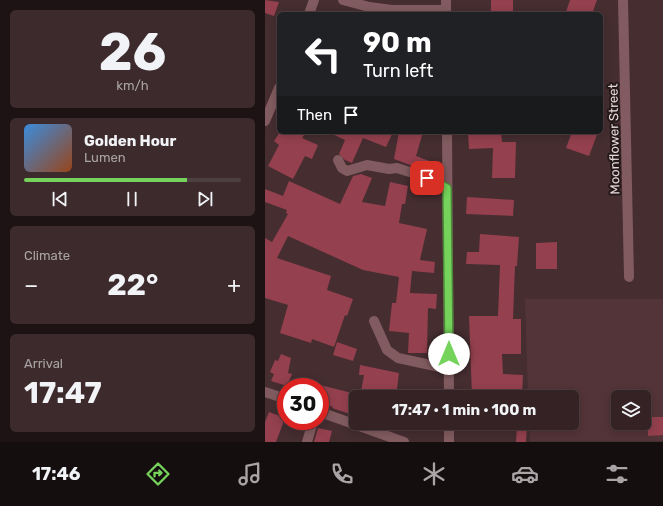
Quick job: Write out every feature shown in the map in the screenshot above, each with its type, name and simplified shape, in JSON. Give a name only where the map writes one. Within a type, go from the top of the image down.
[{"type":"street","points":[[310,12],[315,0]]},
{"type":"street","points":[[343,0],[369,7],[392,10],[446,8]]},
{"type":"street","name":"Moonflower Street","points":[[623,0],[629,277]]},
{"type":"street","points":[[265,121],[277,93]]},
{"type":"street","points":[[447,134],[449,390]]},
{"type":"street","points":[[338,160],[342,168],[347,171],[367,165],[389,169],[397,168],[416,174],[447,188]]},
{"type":"street","points":[[374,321],[387,350],[398,358],[449,369]]},
{"type":"street","points":[[265,392],[277,396]]},
{"type":"street","points":[[329,416],[379,438],[404,442]]},
{"type":"street","points":[[307,442],[310,430]]},
{"type":"street","points":[[449,430],[449,442]]},
{"type":"shaded area","points":[[525,299],[663,299],[663,441],[530,441],[529,430],[579,430],[579,390],[528,390]]},
{"type":"building","points":[[265,0],[279,2],[274,16],[265,13]]},
{"type":"building","points":[[491,0],[513,0],[513,11],[491,11]]},
{"type":"building","points":[[570,0],[597,0],[593,12],[566,12]]},
{"type":"building","points":[[279,134],[305,134],[302,138],[318,145],[312,159],[305,156],[293,179],[268,166],[279,145],[274,141]]},
{"type":"building","points":[[332,134],[392,134],[386,147],[363,138],[352,163],[345,160],[339,154],[345,140]]},
{"type":"building","points":[[399,134],[422,134],[416,156],[432,162],[429,172],[394,159]]},
{"type":"building","points":[[468,134],[501,134],[502,142],[516,142],[515,178],[492,178],[493,148],[469,149]]},
{"type":"building","points":[[571,134],[597,134],[589,156],[566,148]]},
{"type":"building","points":[[361,174],[372,178],[362,202],[385,206],[390,182],[408,186],[405,204],[402,204],[399,223],[427,229],[420,260],[435,262],[434,273],[412,271],[410,293],[437,294],[436,309],[428,308],[427,353],[408,353],[409,333],[389,331],[392,303],[396,303],[399,277],[363,270],[288,236],[277,258],[331,276],[327,290],[353,299],[347,316],[345,315],[334,347],[312,339],[311,343],[280,333],[288,305],[265,298],[265,238],[272,242],[288,214],[286,213],[287,210],[265,202],[265,189],[283,196],[289,181],[340,204],[353,176]]},
{"type":"building","points":[[467,197],[514,200],[513,216],[466,214]]},
{"type":"building","points":[[480,234],[519,237],[517,266],[515,266],[513,319],[521,319],[521,354],[502,354],[503,374],[523,375],[522,390],[472,390],[469,316],[498,316],[500,265],[466,264],[467,252],[479,252]]},
{"type":"building","points":[[557,242],[557,269],[536,269],[536,243]]},
{"type":"building","points":[[337,342],[357,349],[353,361],[333,355]]},
{"type":"building","points":[[281,354],[291,358],[288,373],[292,374],[290,378],[277,378],[277,383],[271,381],[274,374],[270,372],[275,360],[278,361]]},
{"type":"building","points":[[360,365],[399,373],[397,390],[361,390],[364,375],[359,375]]},
{"type":"building","points":[[329,387],[349,392],[349,414],[332,408],[333,407],[329,405]]},
{"type":"building","points":[[269,412],[277,415],[277,430],[280,430],[276,442],[265,442],[265,422]]},
{"type":"building","points":[[651,417],[663,417],[663,435],[648,436],[648,430],[651,430]]},
{"type":"building","points":[[317,430],[332,431],[329,442],[314,442]]},
{"type":"building","points":[[517,430],[527,430],[526,442],[516,442]]},
{"type":"route","points":[[427,178],[447,188],[449,354]]}]
